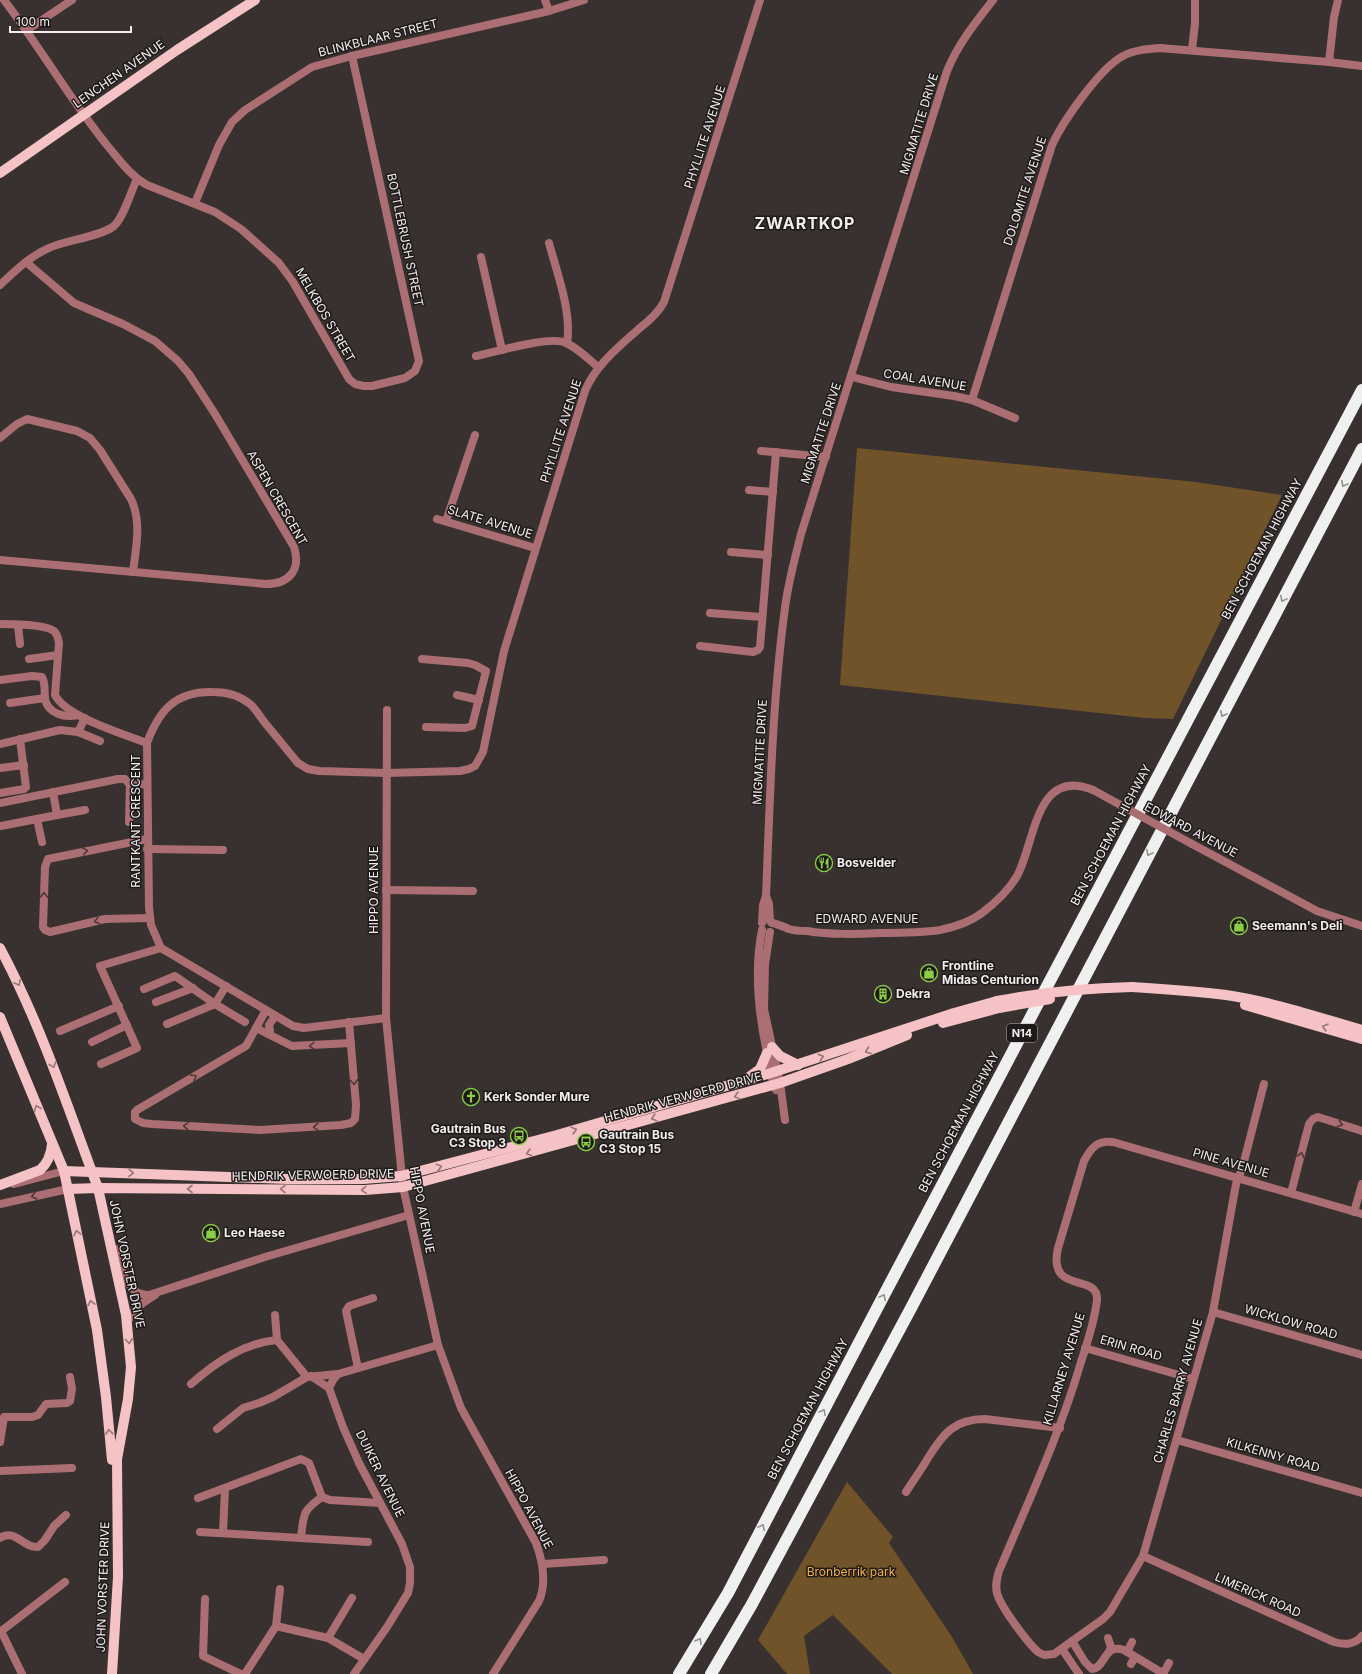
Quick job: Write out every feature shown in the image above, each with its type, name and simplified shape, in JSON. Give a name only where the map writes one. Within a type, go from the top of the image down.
[{"type":"highway","name":"BEN SCHOEMAN HIGHWAY","points":[[679,1674],[728,1593],[1362,390]]},
{"type":"highway","name":"N14","points":[[711,1674],[752,1604],[906,1317],[1362,449]]},
{"type":"main road","name":"LENCHEN AVENUE","points":[[0,173],[177,50],[255,0]]},
{"type":"main road","name":"JOHN VORSTER DRIVE","points":[[0,948],[18,982],[39,1029],[98,1188],[127,1324],[131,1368],[130,1383],[117,1459],[118,1576],[112,1674]]},
{"type":"main road","name":"HENDRIK VERWOERD DRIVE","points":[[68,1189],[365,1190],[777,1084],[848,1059],[915,1032],[998,1005],[1058,991],[1177,989],[1228,995],[1287,1008],[1362,1030]]},
{"type":"main road","name":"HENDRIK VERWOERD DRIVE","points":[[1133,990],[1229,1001],[1362,1039]]},
{"type":"main road","name":"HENDRIK VERWOERD DRIVE","points":[[64,1171],[287,1179],[363,1179],[402,1181],[798,1065],[973,1006],[998,1005]]},
{"type":"main road","name":"JOHN VORSTER DRIVE","points":[[0,1017],[64,1171],[97,1330],[112,1457],[115,1532],[108,1674]]},
{"type":"main road","points":[[742,1082],[760,1069],[769,1050],[798,1065]]},
{"type":"main road","points":[[0,1186],[40,1170],[50,1156],[52,1144]]},
{"type":"street","name":"MELKBOS STREET","points":[[4,0],[27,30],[82,115],[128,171],[147,185],[215,212],[241,229],[284,269],[294,282],[345,374],[352,382],[359,385]]},
{"type":"street","points":[[27,30],[72,0]]},
{"type":"street","points":[[545,0],[549,11]]},
{"type":"street","name":"BLINKBLAAR STREET","points":[[195,203],[224,133],[237,117],[312,67],[352,56],[549,11],[584,0]]},
{"type":"street","name":"PHYLLITE AVENUE","points":[[387,773],[460,771],[475,766],[484,752],[497,679],[504,651],[585,391],[598,367],[655,315],[664,302],[760,0]]},
{"type":"street","name":"MIGMATITE DRIVE","points":[[785,1120],[782,1101],[769,1050],[761,1029],[758,1001],[758,968],[768,926],[763,905],[766,896],[775,693],[790,577],[801,534],[852,377],[947,72],[965,36],[993,0]]},
{"type":"street","points":[[1192,50],[1195,23],[1195,0]]},
{"type":"street","points":[[1329,62],[1334,17],[1338,0]]},
{"type":"street","name":"DOLOMITE AVENUE","points":[[972,400],[1052,145],[1065,120],[1114,62],[1123,56],[1144,49],[1160,48],[1362,66]]},
{"type":"street","name":"BOTTLEBRUSH STREET","points":[[352,56],[419,360],[415,371],[405,378],[372,386],[359,385]]},
{"type":"street","points":[[0,285],[26,262],[49,248],[99,233],[114,226],[121,215],[137,179]]},
{"type":"street","points":[[549,243],[564,302],[569,330],[566,343]]},
{"type":"street","points":[[481,258],[502,350]]},
{"type":"street","name":"ASPEN CRESCENT","points":[[0,560],[272,584],[283,582],[295,568],[296,556],[294,547],[215,414],[189,374],[178,361],[149,338],[123,324],[74,303],[26,262]]},
{"type":"street","points":[[476,356],[554,340],[566,343],[598,367]]},
{"type":"street","name":"COAL AVENUE","points":[[852,377],[891,387],[972,400],[1015,418]]},
{"type":"street","points":[[0,438],[17,424],[27,419],[77,431],[90,438],[100,450],[135,507],[138,526],[133,572]]},
{"type":"street","points":[[446,521],[475,435]]},
{"type":"street","points":[[761,451],[826,457]]},
{"type":"street","points":[[700,646],[753,652],[758,650],[760,646],[776,452]]},
{"type":"street","points":[[749,490],[773,492]]},
{"type":"street","name":"SLATE AVENUE","points":[[437,518],[535,548]]},
{"type":"street","points":[[732,552],[768,555]]},
{"type":"street","points":[[710,613],[762,617]]},
{"type":"street","points":[[0,624],[18,624],[46,628],[53,631],[58,636],[58,655],[54,695],[58,702],[81,716],[148,744]]},
{"type":"street","points":[[18,624],[20,644]]},
{"type":"street","points":[[29,659],[58,655]]},
{"type":"street","points":[[422,659],[472,664],[485,670],[485,676],[474,723],[471,727],[426,727]]},
{"type":"street","points":[[0,680],[39,676],[42,677],[44,681],[47,705],[52,711],[67,716],[81,716]]},
{"type":"street","points":[[485,676],[497,679]]},
{"type":"street","name":"RANTKANT CRESCENT","points":[[161,948],[149,918],[147,849],[148,744],[151,732],[159,718],[173,702],[191,694],[222,692],[233,694],[250,705],[302,767],[319,771],[387,773]]},
{"type":"street","points":[[457,695],[479,700]]},
{"type":"street","points":[[10,703],[45,698]]},
{"type":"street","name":"HIPPO AVENUE","points":[[387,710],[386,1018],[402,1181],[438,1345],[460,1408],[536,1543],[543,1564],[542,1591],[539,1601],[493,1674]]},
{"type":"street","points":[[78,732],[81,716]]},
{"type":"street","points":[[0,744],[60,730],[78,732],[100,741]]},
{"type":"street","points":[[0,793],[24,790],[26,787],[20,739]]},
{"type":"street","points":[[0,768],[24,765]]},
{"type":"street","points":[[0,803],[118,779],[125,779],[130,785],[129,822]]},
{"type":"street","points":[[130,785],[147,784]]},
{"type":"street","name":"EDWARD AVENUE","points":[[768,926],[837,934],[898,933],[940,930],[964,923],[981,913],[992,904],[1014,881],[1022,865],[1037,816],[1045,801],[1056,792],[1064,788],[1078,786],[1093,790],[1317,911],[1362,926]]},
{"type":"street","points":[[53,792],[57,815]]},
{"type":"street","points":[[1,826],[85,810]]},
{"type":"street","points":[[37,819],[42,842]]},
{"type":"street","points":[[147,839],[48,859],[45,867],[43,927],[45,930],[50,932],[105,919],[149,918]]},
{"type":"street","points":[[147,849],[223,850]]},
{"type":"street","points":[[386,890],[473,891]]},
{"type":"street","points":[[101,1064],[137,1048],[100,966],[161,948],[293,1026],[304,1028],[386,1018]]},
{"type":"street","points":[[144,989],[175,976],[215,1004],[245,1022]]},
{"type":"street","points":[[167,1024],[215,1004],[226,986]]},
{"type":"street","points":[[156,1002],[193,988]]},
{"type":"street","points":[[60,1031],[119,1006]]},
{"type":"street","points":[[266,1010],[246,1046],[137,1110],[134,1117],[135,1119],[143,1123],[152,1124],[260,1130],[351,1123],[355,1119],[356,1105],[348,1022]]},
{"type":"street","points":[[268,1034],[270,1031],[269,1025],[275,1016]]},
{"type":"street","points":[[92,1042],[127,1025]]},
{"type":"street","points":[[256,1028],[286,1044],[295,1046],[351,1043]]},
{"type":"street","name":"CHARLES BARRY AVENUE","points":[[1038,1652],[1051,1655],[1062,1649],[1103,1619],[1110,1612],[1143,1556],[1213,1312],[1238,1177],[1242,1169],[1264,1084]]},
{"type":"street","points":[[1291,1193],[1310,1124],[1313,1119],[1318,1117],[1362,1131]]},
{"type":"street","name":"PINE AVENUE","points":[[1092,1147],[1102,1142],[1113,1142],[1358,1213]]},
{"type":"street","name":"KILLARNEY AVENUE","points":[[1038,1652],[1001,1602],[997,1592],[996,1582],[999,1571],[1060,1428],[1085,1348],[1096,1304],[1097,1295],[1092,1288],[1061,1276],[1056,1266],[1056,1257],[1084,1161],[1092,1147]]},
{"type":"street","name":"HENDRIK VERWOERD DRIVE","points":[[0,1186],[64,1171]]},
{"type":"street","points":[[1358,1213],[1362,1184]]},
{"type":"street","name":"HENDRIK VERWOERD DRIVE","points":[[0,1204],[68,1189]]},
{"type":"street","points":[[105,1220],[130,1288],[139,1294],[144,1295],[159,1292],[265,1257],[409,1215]]},
{"type":"street","points":[[127,1324],[134,1309],[159,1292]]},
{"type":"street","points":[[358,1368],[346,1311],[349,1306],[373,1298]]},
{"type":"street","name":"WICKLOW ROAD","points":[[1213,1312],[1362,1355]]},
{"type":"street","points":[[275,1315],[277,1340],[309,1377],[329,1388],[338,1374]]},
{"type":"street","points":[[191,1384],[209,1368],[230,1355],[257,1344],[277,1340]]},
{"type":"street","points":[[217,1429],[243,1408],[266,1400],[309,1377],[338,1374],[438,1345]]},
{"type":"street","name":"ERIN ROAD","points":[[1085,1348],[1193,1378]]},
{"type":"street","points":[[0,1442],[4,1417],[32,1417],[38,1414],[46,1404],[67,1403],[70,1401],[72,1389],[70,1377]]},
{"type":"street","name":"DUIKER AVENUE","points":[[329,1388],[343,1427],[359,1463],[407,1553],[410,1567],[410,1584],[408,1593],[354,1674]]},
{"type":"street","points":[[906,1492],[943,1436],[953,1427],[963,1422],[975,1419],[985,1419],[1060,1428]]},
{"type":"street","name":"KILKENNY ROAD","points":[[1177,1440],[1362,1493]]},
{"type":"street","points":[[198,1498],[301,1459],[309,1463],[322,1497],[330,1500],[380,1503]]},
{"type":"street","points":[[0,1471],[72,1468]]},
{"type":"street","points":[[223,1532],[225,1489]]},
{"type":"street","points":[[301,1538],[305,1512],[308,1507],[322,1497]]},
{"type":"street","points":[[0,1538],[5,1535],[11,1535],[30,1546],[41,1546],[54,1526],[66,1515]]},
{"type":"street","points":[[200,1532],[223,1532],[368,1542]]},
{"type":"street","name":"LIMERICK ROAD","points":[[1143,1556],[1334,1642],[1350,1644],[1362,1636]]},
{"type":"street","points":[[543,1564],[604,1560]]},
{"type":"street","points":[[22,1674],[1,1631],[66,1582]]},
{"type":"street","points":[[244,1674],[276,1626],[280,1589]]},
{"type":"street","points":[[328,1638],[352,1598]]},
{"type":"street","points":[[205,1599],[203,1656],[241,1674]]},
{"type":"street","points":[[276,1626],[328,1638],[364,1659]]},
{"type":"street","points":[[1072,1641],[1085,1662],[1092,1669],[1092,1672],[1111,1646],[1108,1638]]},
{"type":"street","points":[[1127,1652],[1132,1642]]},
{"type":"street","points":[[1062,1649],[1079,1674]]},
{"type":"street","points":[[1108,1652],[1116,1649],[1127,1652],[1133,1661],[1164,1674],[1169,1663]]},
{"type":"green space","points":[[857,448],[1196,482],[1282,495],[1173,719],[1145,718],[840,685]]},
{"type":"green space","name":"Bronberrik park","points":[[847,1482],[893,1537],[889,1543],[952,1637],[973,1674],[892,1674],[833,1615],[804,1636],[810,1674],[787,1674],[758,1640]]},
{"type":"place","name":"Bosvelder","points":[[824,863]]},
{"type":"place","name":"Seemann's Deli","points":[[1239,926]]},
{"type":"place","name":"Frontline Midas Centurion","points":[[929,973]]},
{"type":"place","name":"Dekra","points":[[883,994]]},
{"type":"place","name":"Kerk Sonder Mure","points":[[471,1097]]},
{"type":"place","name":"Gautrain Bus C3 Stop 3","points":[[519,1136]]},
{"type":"place","name":"Gautrain Bus C3 Stop 15","points":[[586,1142]]},
{"type":"place","name":"Leo Haese","points":[[211,1233]]},
{"type":"district","name":"ZWARTKOP","points":[[805,223]]}]
